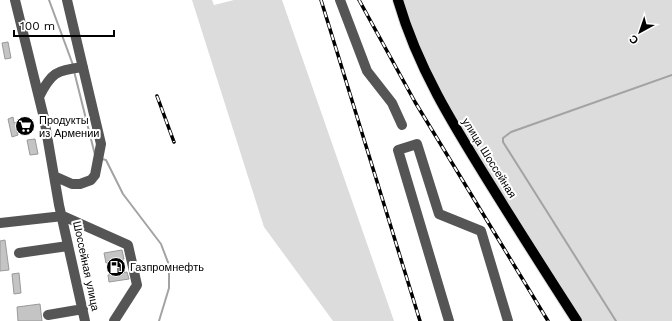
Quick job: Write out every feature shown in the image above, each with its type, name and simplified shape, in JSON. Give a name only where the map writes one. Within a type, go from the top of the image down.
[{"type":"main road","name":"улица Шоссейная","points":[[398,0],[413,47],[426,75],[456,130],[577,321]]},
{"type":"street","name":"Шоссейная улица","points":[[15,0],[39,97],[68,246],[85,321]]},
{"type":"street","points":[[54,176],[72,184],[80,184],[91,180],[96,169],[101,144],[66,0]]},
{"type":"street","points":[[340,0],[367,71],[392,103],[402,125]]},
{"type":"street","points":[[39,97],[48,79],[58,72],[83,67]]},
{"type":"street","points":[[449,321],[398,150],[417,144],[439,214],[480,231],[508,321]]},
{"type":"street","name":"Шоссейная улица","points":[[0,222],[63,216]]},
{"type":"street","points":[[63,216],[128,245],[137,285],[114,321]]},
{"type":"street","points":[[19,253],[68,246]]},
{"type":"street","points":[[48,315],[83,309]]},
{"type":"shaded area","points":[[192,0],[212,0],[214,5],[234,0],[282,0],[394,321],[333,321],[264,227]]},
{"type":"shaded area","points":[[403,0],[672,0],[672,321],[582,321],[459,124],[427,67]]},
{"type":"building","points":[[8,42],[11,58],[5,59],[2,43]]},
{"type":"building","points":[[13,117],[14,123],[20,121],[22,126],[16,128],[18,135],[12,137],[8,119]]},
{"type":"building","points":[[35,139],[38,154],[30,155],[27,140]]},
{"type":"building","points":[[5,240],[9,270],[0,271],[0,241]]},
{"type":"building","name":"Газпромнефть","points":[[122,250],[124,259],[119,260],[121,273],[127,272],[129,279],[109,282],[108,275],[113,274],[111,262],[106,263],[104,253]]},
{"type":"building","points":[[19,273],[21,293],[14,294],[12,274]]},
{"type":"building","points":[[40,304],[42,321],[18,321],[17,307]]},
{"type":"waterway","points":[[49,0],[73,65]]},
{"type":"waterway","points":[[74,71],[95,155]]},
{"type":"waterway","points":[[616,321],[503,142],[503,138],[511,132],[672,75]]},
{"type":"waterway","points":[[102,159],[106,160],[123,194],[161,244],[169,265],[169,288],[159,321]]},
{"type":"railway","points":[[321,0],[420,321]]},
{"type":"railway","points":[[359,0],[415,102],[548,321]]},
{"type":"railway","points":[[157,96],[174,142]]},
{"type":"place","name":"Продукты из Армении","points":[[25,126]]},
{"type":"place","name":"Газпромнефть","points":[[116,267]]}]
